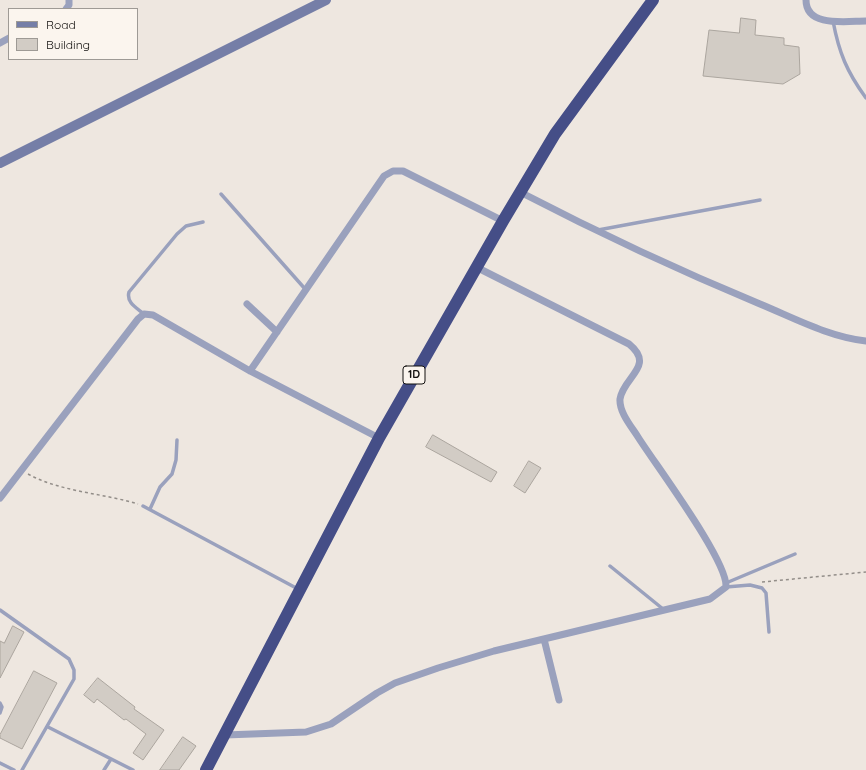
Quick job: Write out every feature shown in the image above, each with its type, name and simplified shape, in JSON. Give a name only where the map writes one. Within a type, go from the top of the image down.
[{"type":"highway","name":"1D","points":[[206,770],[379,438],[476,267],[555,134],[653,0]]},
{"type":"street","points":[[0,163],[326,0]]},
{"type":"street","points":[[806,0],[806,6],[810,13],[817,19],[833,21],[866,21]]},
{"type":"street","points":[[250,371],[384,176],[393,170],[402,171],[503,221]]},
{"type":"street","points":[[520,192],[595,231],[718,287],[833,334],[866,341]]},
{"type":"street","points":[[224,735],[306,732],[319,729],[331,724],[395,684],[438,668],[544,639],[663,609],[710,599],[726,585],[708,543],[669,481],[637,436],[621,408],[620,399],[623,390],[638,369],[640,362],[635,349],[629,344],[476,267]]},
{"type":"street","points":[[247,304],[277,332]]},
{"type":"street","points":[[0,498],[138,319],[144,314],[153,315],[250,371],[379,438]]},
{"type":"street","points":[[544,639],[559,700]]},
{"type":"lane","points":[[833,21],[838,44],[845,65],[866,98]]},
{"type":"lane","points":[[221,194],[306,290]]},
{"type":"lane","points":[[595,231],[760,200]]},
{"type":"lane","points":[[144,314],[129,302],[127,297],[129,292],[177,234],[186,226],[203,222]]},
{"type":"lane","points":[[150,509],[160,486],[172,474],[176,460],[177,440]]},
{"type":"lane","points":[[143,506],[299,589]]},
{"type":"lane","points":[[726,585],[795,554]]},
{"type":"lane","points":[[610,566],[663,609]]},
{"type":"lane","points":[[726,585],[758,585],[766,593],[769,632]]},
{"type":"lane","points":[[0,610],[69,658],[74,670],[74,679],[22,770]]},
{"type":"lane","points":[[0,703],[2,707],[0,713]]},
{"type":"lane","points":[[48,726],[133,770]]},
{"type":"lane","points":[[104,770],[111,759]]},
{"type":"lane","points":[[0,763],[14,770]]},
{"type":"path","points":[[21,470],[40,480],[54,485],[114,497],[143,506]]},
{"type":"path","points":[[750,585],[760,582],[866,572]]},
{"type":"building","points":[[741,18],[756,20],[755,35],[784,38],[784,45],[799,47],[800,74],[783,84],[703,76],[709,30],[739,33]]},
{"type":"building","points":[[433,435],[497,472],[491,482],[426,447]]},
{"type":"building","points":[[529,461],[541,468],[525,493],[514,486]]},
{"type":"building","points":[[13,626],[24,632],[0,678],[0,641],[4,643]]},
{"type":"building","points":[[34,671],[57,683],[22,749],[0,738],[0,735]]},
{"type":"building","points":[[98,678],[135,707],[134,709],[164,730],[143,760],[133,753],[146,734],[126,719],[124,720],[97,699],[94,703],[84,695]]},
{"type":"building","points":[[183,737],[196,746],[179,770],[160,770]]}]
